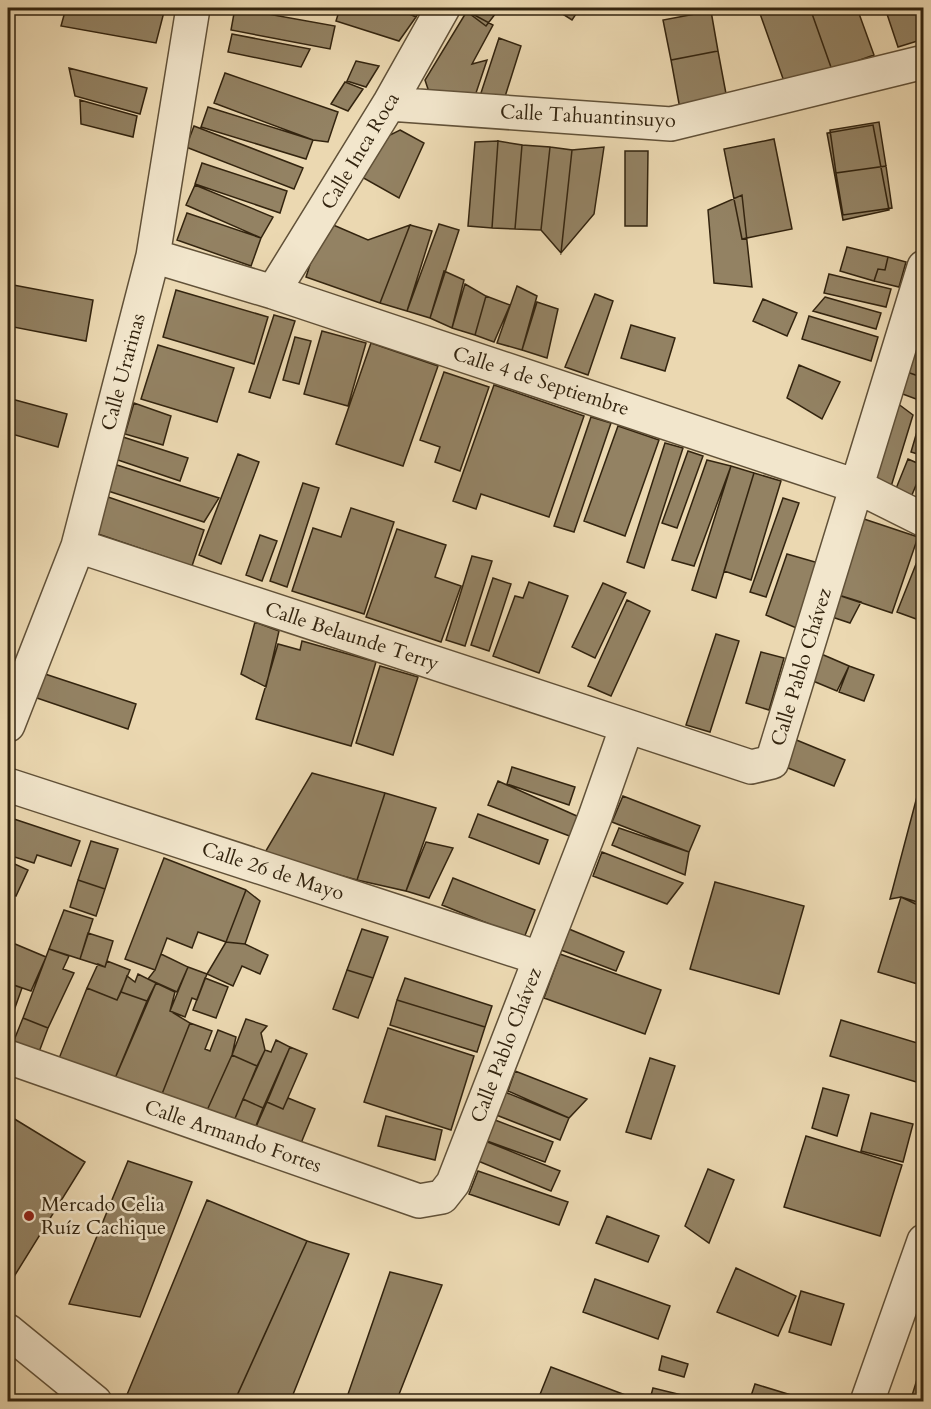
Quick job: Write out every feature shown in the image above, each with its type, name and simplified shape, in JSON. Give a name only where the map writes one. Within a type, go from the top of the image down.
[{"type":"street","name":"Calle Urarinas","points":[[8,725],[78,546],[153,256],[192,8]]},
{"type":"street","name":"Calle Inca Roca","points":[[273,292],[389,104],[443,8]]},
{"type":"street","name":"Calle Tahuantinsuyo","points":[[389,104],[671,124],[924,62]]},
{"type":"street","name":"Calle 4 de Septiembre","points":[[153,256],[273,292],[856,486],[924,520]]},
{"type":"street","name":"Calle Pablo Chávez","points":[[453,1183],[595,817],[627,726],[751,767],[772,762],[924,267]]},
{"type":"street","name":"Calle Belaunde Terry","points":[[78,546],[627,726]]},
{"type":"street","name":"Calle 26 de Mayo","points":[[8,784],[539,958]]},
{"type":"street","name":"Calle Armando Fortes","points":[[8,1058],[419,1201],[442,1197],[453,1183]]},
{"type":"street","points":[[867,1401],[924,1241]]},
{"type":"street","points":[[8,1330],[94,1401]]},
{"type":"building","points":[[66,8],[165,8],[156,43],[61,26]]},
{"type":"building","points":[[235,8],[335,26],[330,49],[231,30]]},
{"type":"building","points":[[284,8],[319,8],[318,14]]},
{"type":"building","points":[[340,8],[396,8],[416,17],[399,41],[336,21]]},
{"type":"building","points":[[396,8],[421,8],[416,17]]},
{"type":"building","points":[[462,8],[498,8],[499,9],[486,26]]},
{"type":"building","points":[[553,8],[580,8],[572,20]]},
{"type":"building","points":[[758,8],[810,8],[832,70],[786,87]]},
{"type":"building","points":[[810,8],[857,8],[874,55],[832,70]]},
{"type":"building","points":[[885,8],[924,8],[924,39],[898,47]]},
{"type":"building","points":[[467,11],[493,25],[472,64],[487,60],[473,102],[431,98],[425,80]]},
{"type":"building","points":[[711,11],[718,51],[671,60],[663,20]]},
{"type":"building","points":[[232,34],[310,49],[301,67],[228,52]]},
{"type":"building","points":[[499,38],[521,46],[503,103],[480,96]]},
{"type":"building","points":[[718,51],[727,99],[680,109],[671,60]]},
{"type":"building","points":[[356,61],[379,66],[366,87],[347,81]]},
{"type":"building","points":[[69,68],[147,88],[140,114],[75,96]]},
{"type":"building","points":[[225,73],[338,112],[328,142],[313,140],[214,103]]},
{"type":"building","points":[[345,82],[363,89],[348,111],[331,104]]},
{"type":"building","points":[[80,100],[137,116],[133,137],[81,124]]},
{"type":"building","points":[[208,107],[313,140],[306,159],[201,127]]},
{"type":"building","points":[[879,122],[886,166],[836,173],[830,130]]},
{"type":"building","points":[[873,125],[889,210],[843,220],[827,133]]},
{"type":"building","points":[[194,126],[303,168],[294,189],[186,147]]},
{"type":"building","points":[[400,130],[424,143],[399,198],[360,176],[384,138]]},
{"type":"building","points":[[774,139],[792,229],[742,239],[724,149]]},
{"type":"building","points":[[498,141],[522,145],[515,229],[492,228]]},
{"type":"building","points":[[498,141],[492,228],[468,226],[475,142]]},
{"type":"building","points":[[522,145],[550,147],[541,230],[515,229]]},
{"type":"building","points":[[550,147],[572,150],[561,253],[541,230]]},
{"type":"building","points":[[604,147],[594,214],[561,253],[572,150]]},
{"type":"building","points":[[625,151],[648,151],[647,226],[625,226]]},
{"type":"building","points":[[202,163],[287,191],[280,213],[195,184]]},
{"type":"building","points":[[886,166],[892,208],[843,215],[836,173]]},
{"type":"building","points":[[195,185],[273,217],[261,238],[186,205]]},
{"type":"building","points":[[742,195],[752,287],[714,283],[708,210]]},
{"type":"building","points":[[187,213],[261,238],[251,266],[177,240]]},
{"type":"building","points":[[324,221],[368,240],[410,225],[380,303],[306,277]]},
{"type":"building","points":[[439,224],[459,230],[430,318],[407,311]]},
{"type":"building","points":[[410,225],[432,231],[407,311],[380,303]]},
{"type":"building","points":[[847,247],[888,257],[885,270],[878,269],[874,281],[840,271]]},
{"type":"building","points":[[888,257],[906,262],[899,287],[874,281],[878,269],[885,270]]},
{"type":"building","points":[[444,271],[464,280],[452,328],[430,318]]},
{"type":"building","points":[[829,274],[891,289],[886,307],[824,293]]},
{"type":"building","points":[[8,284],[93,300],[86,341],[8,326]]},
{"type":"building","points":[[465,284],[486,296],[475,335],[452,328]]},
{"type":"building","points":[[517,286],[537,296],[522,350],[497,343]]},
{"type":"building","points":[[176,290],[268,317],[254,364],[163,337]]},
{"type":"building","points":[[595,294],[613,301],[588,375],[565,367]]},
{"type":"building","points":[[486,296],[510,305],[494,342],[475,335]]},
{"type":"building","points":[[825,297],[881,313],[876,329],[813,311]]},
{"type":"building","points":[[763,299],[797,313],[787,336],[753,321]]},
{"type":"building","points":[[537,302],[558,309],[547,358],[522,350]]},
{"type":"building","points":[[274,315],[295,321],[270,398],[249,392]]},
{"type":"building","points":[[809,316],[878,337],[871,361],[802,339]]},
{"type":"building","points":[[924,317],[924,348],[916,346]]},
{"type":"building","points":[[631,325],[675,338],[665,371],[621,358]]},
{"type":"building","points":[[322,331],[366,343],[348,406],[304,394]]},
{"type":"building","points":[[295,337],[311,341],[299,384],[283,380]]},
{"type":"building","points":[[371,343],[438,366],[403,466],[336,444]]},
{"type":"building","points":[[158,345],[234,368],[217,422],[141,399]]},
{"type":"building","points":[[916,346],[924,349],[924,378],[907,372]]},
{"type":"building","points":[[799,365],[840,382],[822,419],[787,398]]},
{"type":"building","points":[[444,372],[489,387],[460,471],[435,462],[440,447],[420,440]]},
{"type":"building","points":[[907,372],[924,378],[924,402],[900,393]]},
{"type":"building","points":[[494,385],[584,416],[549,517],[481,494],[476,509],[453,501]]},
{"type":"building","points":[[8,398],[67,414],[58,447],[8,433]]},
{"type":"building","points":[[134,403],[171,416],[163,445],[125,434]]},
{"type":"building","points":[[897,403],[913,415],[890,490],[869,473]]},
{"type":"building","points":[[924,411],[924,456],[911,452]]},
{"type":"building","points":[[591,417],[611,423],[574,532],[554,526]]},
{"type":"building","points":[[618,426],[659,440],[625,536],[584,521]]},
{"type":"building","points":[[123,437],[188,458],[180,481],[115,459]]},
{"type":"building","points":[[665,443],[683,448],[644,568],[627,562]]},
{"type":"building","points":[[688,451],[703,456],[677,528],[662,523]]},
{"type":"building","points":[[238,454],[259,462],[221,564],[199,555]]},
{"type":"building","points":[[908,459],[924,466],[909,502],[893,496]]},
{"type":"building","points":[[707,460],[731,466],[694,566],[672,560]]},
{"type":"building","points":[[117,465],[219,498],[204,522],[108,491]]},
{"type":"building","points":[[731,466],[754,473],[716,598],[692,590]]},
{"type":"building","points":[[754,473],[781,481],[751,580],[724,571]]},
{"type":"building","points":[[924,481],[924,503],[916,500]]},
{"type":"building","points":[[303,483],[319,488],[287,587],[270,581]]},
{"type":"building","points":[[108,497],[204,530],[192,566],[95,533]]},
{"type":"building","points":[[783,498],[799,503],[766,597],[750,592]]},
{"type":"building","points":[[351,508],[394,522],[364,614],[292,591],[313,528],[341,537]]},
{"type":"building","points":[[858,517],[918,537],[892,613],[832,593]]},
{"type":"building","points":[[397,529],[446,545],[435,577],[461,586],[441,642],[366,617]]},
{"type":"building","points":[[260,535],[277,541],[262,581],[246,575]]},
{"type":"building","points":[[924,544],[924,608],[919,620],[897,612]]},
{"type":"building","points":[[787,554],[822,564],[801,630],[766,615]]},
{"type":"building","points":[[472,556],[492,561],[465,646],[446,640]]},
{"type":"building","points":[[493,578],[511,584],[489,651],[471,645]]},
{"type":"building","points":[[529,582],[568,596],[539,673],[493,656],[515,596],[523,598]]},
{"type":"building","points":[[603,583],[626,593],[595,658],[572,647]]},
{"type":"building","points":[[832,593],[861,602],[850,623],[823,614]]},
{"type":"building","points":[[627,600],[650,611],[611,696],[588,686]]},
{"type":"building","points":[[255,622],[279,631],[266,687],[241,674]]},
{"type":"building","points":[[716,634],[739,641],[710,732],[686,725]]},
{"type":"building","points":[[302,641],[376,662],[351,746],[256,719],[278,644],[300,650]]},
{"type":"building","points":[[812,650],[849,666],[837,691],[801,676]]},
{"type":"building","points":[[761,652],[784,658],[769,710],[746,703]]},
{"type":"building","points":[[380,666],[418,677],[393,755],[356,743]]},
{"type":"building","points":[[849,666],[874,675],[864,701],[839,692]]},
{"type":"building","points":[[42,673],[136,704],[128,729],[34,697]]},
{"type":"building","points":[[794,739],[845,760],[834,786],[783,766]]},
{"type":"building","points":[[512,767],[575,787],[569,805],[507,784]]},
{"type":"building","points":[[924,770],[924,908],[901,897],[890,899]]},
{"type":"building","points":[[312,773],[385,793],[357,880],[264,854]]},
{"type":"building","points":[[498,781],[588,821],[580,840],[488,805]]},
{"type":"building","points":[[385,793],[436,808],[406,891],[357,880]]},
{"type":"building","points":[[623,796],[700,826],[689,852],[612,822]]},
{"type":"building","points":[[478,814],[548,840],[539,864],[469,837]]},
{"type":"building","points":[[8,817],[80,841],[71,866],[37,855],[34,863],[8,855]]},
{"type":"building","points":[[619,828],[689,852],[685,875],[612,845]]},
{"type":"building","points":[[91,841],[118,849],[105,889],[78,880]]},
{"type":"building","points":[[426,842],[453,848],[429,898],[406,891]]},
{"type":"building","points":[[602,852],[683,883],[667,904],[593,876]]},
{"type":"building","points":[[164,858],[246,890],[226,942],[198,932],[192,948],[167,938],[155,970],[125,959]]},
{"type":"building","points":[[8,861],[28,870],[16,896],[8,892]]},
{"type":"building","points":[[453,878],[535,910],[524,938],[442,905]]},
{"type":"building","points":[[78,880],[105,889],[96,916],[70,907]]},
{"type":"building","points":[[715,882],[804,906],[779,994],[690,969]]},
{"type":"building","points":[[246,890],[260,901],[245,944],[226,942]]},
{"type":"building","points":[[901,897],[924,904],[924,986],[878,972]]},
{"type":"building","points":[[64,910],[93,919],[80,959],[49,949]]},
{"type":"building","points":[[362,929],[388,937],[373,978],[347,970]]},
{"type":"building","points":[[569,929],[624,952],[616,971],[561,950]]},
{"type":"building","points":[[88,933],[113,941],[105,967],[80,959]]},
{"type":"building","points":[[8,941],[46,957],[31,991],[8,983]]},
{"type":"building","points":[[226,942],[245,944],[268,955],[260,974],[242,966],[233,986],[207,974]]},
{"type":"building","points":[[49,949],[69,956],[63,969],[74,973],[48,1028],[23,1018]]},
{"type":"building","points":[[161,954],[188,967],[177,992],[148,979],[155,970]]},
{"type":"building","points":[[560,954],[661,990],[645,1034],[544,998]]},
{"type":"building","points":[[107,961],[130,970],[117,1000],[87,988],[98,964],[105,967]]},
{"type":"building","points":[[188,967],[207,974],[197,1000],[192,998],[185,1017],[170,1011]]},
{"type":"building","points":[[347,970],[373,978],[358,1018],[333,1009]]},
{"type":"building","points":[[138,974],[156,983],[147,1001],[121,992],[127,976],[135,982]]},
{"type":"building","points":[[205,978],[228,987],[216,1018],[193,1010]]},
{"type":"building","points":[[405,978],[492,1006],[485,1027],[397,1000]]},
{"type":"building","points":[[8,983],[22,988],[12,1016],[8,1015]]},
{"type":"building","points":[[156,983],[175,992],[170,1011],[190,1023],[160,1099],[113,1083]]},
{"type":"building","points":[[87,988],[117,1000],[121,992],[147,1001],[113,1083],[58,1061]]},
{"type":"building","points":[[397,1000],[485,1027],[477,1052],[390,1025]]},
{"type":"building","points":[[23,1018],[48,1028],[36,1060],[10,1050]]},
{"type":"building","points":[[246,1019],[267,1026],[261,1033],[265,1050],[257,1066],[232,1055]]},
{"type":"building","points":[[841,1020],[924,1045],[923,1084],[830,1056]]},
{"type":"building","points":[[190,1023],[212,1031],[205,1049],[210,1051],[218,1030],[236,1037],[232,1055],[204,1117],[160,1099]]},
{"type":"building","points":[[388,1028],[474,1056],[451,1130],[364,1102]]},
{"type":"building","points":[[276,1040],[290,1047],[263,1108],[243,1099],[265,1050],[271,1052]]},
{"type":"building","points":[[290,1047],[307,1054],[283,1109],[267,1102]]},
{"type":"building","points":[[232,1055],[257,1066],[231,1128],[204,1117]]},
{"type":"building","points":[[650,1058],[675,1066],[651,1139],[626,1132]]},
{"type":"building","points":[[515,1071],[587,1099],[569,1118],[508,1091]]},
{"type":"building","points":[[495,1088],[569,1118],[560,1140],[486,1111]]},
{"type":"building","points":[[823,1088],[849,1095],[837,1136],[812,1128]]},
{"type":"building","points":[[288,1098],[315,1109],[297,1153],[252,1136],[267,1102],[283,1109]]},
{"type":"building","points":[[243,1099],[263,1108],[252,1136],[231,1128]]},
{"type":"building","points":[[871,1113],[913,1124],[903,1162],[861,1151]]},
{"type":"building","name":"Mercado Celia Ruíz Cachique","points":[[8,1115],[85,1162],[15,1275],[8,1271]]},
{"type":"building","points":[[386,1116],[442,1130],[435,1160],[378,1146]]},
{"type":"building","points":[[495,1120],[553,1142],[545,1162],[487,1141]]},
{"type":"building","points":[[806,1136],[902,1165],[880,1236],[784,1207]]},
{"type":"building","points":[[480,1139],[560,1171],[551,1191],[478,1161]]},
{"type":"building","points":[[128,1161],[192,1182],[140,1317],[69,1304]]},
{"type":"building","points":[[708,1169],[734,1180],[709,1243],[685,1226]]},
{"type":"building","points":[[478,1171],[568,1202],[559,1225],[469,1194]]},
{"type":"building","points":[[207,1200],[307,1241],[234,1402],[124,1402]]},
{"type":"building","points":[[607,1216],[659,1236],[648,1262],[596,1243]]},
{"type":"building","points":[[307,1241],[349,1254],[290,1402],[246,1402],[236,1398]]},
{"type":"building","points":[[736,1268],[796,1296],[778,1336],[717,1312]]},
{"type":"building","points":[[390,1272],[442,1285],[396,1402],[351,1402],[346,1400]]},
{"type":"building","points":[[595,1279],[670,1306],[658,1339],[583,1312]]},
{"type":"building","points":[[801,1291],[844,1304],[831,1345],[789,1332]]},
{"type":"building","points":[[662,1356],[688,1364],[684,1377],[659,1370]]},
{"type":"building","points":[[924,1357],[924,1402],[910,1402]]},
{"type":"building","points":[[551,1367],[644,1402],[537,1402]]},
{"type":"building","points":[[755,1384],[801,1398],[800,1402],[749,1402]]},
{"type":"building","points":[[653,1388],[682,1395],[680,1402],[659,1402],[650,1399]]},
{"type":"place","name":"Mercado Celia Ruíz Cachique","points":[[29,1216]]}]
